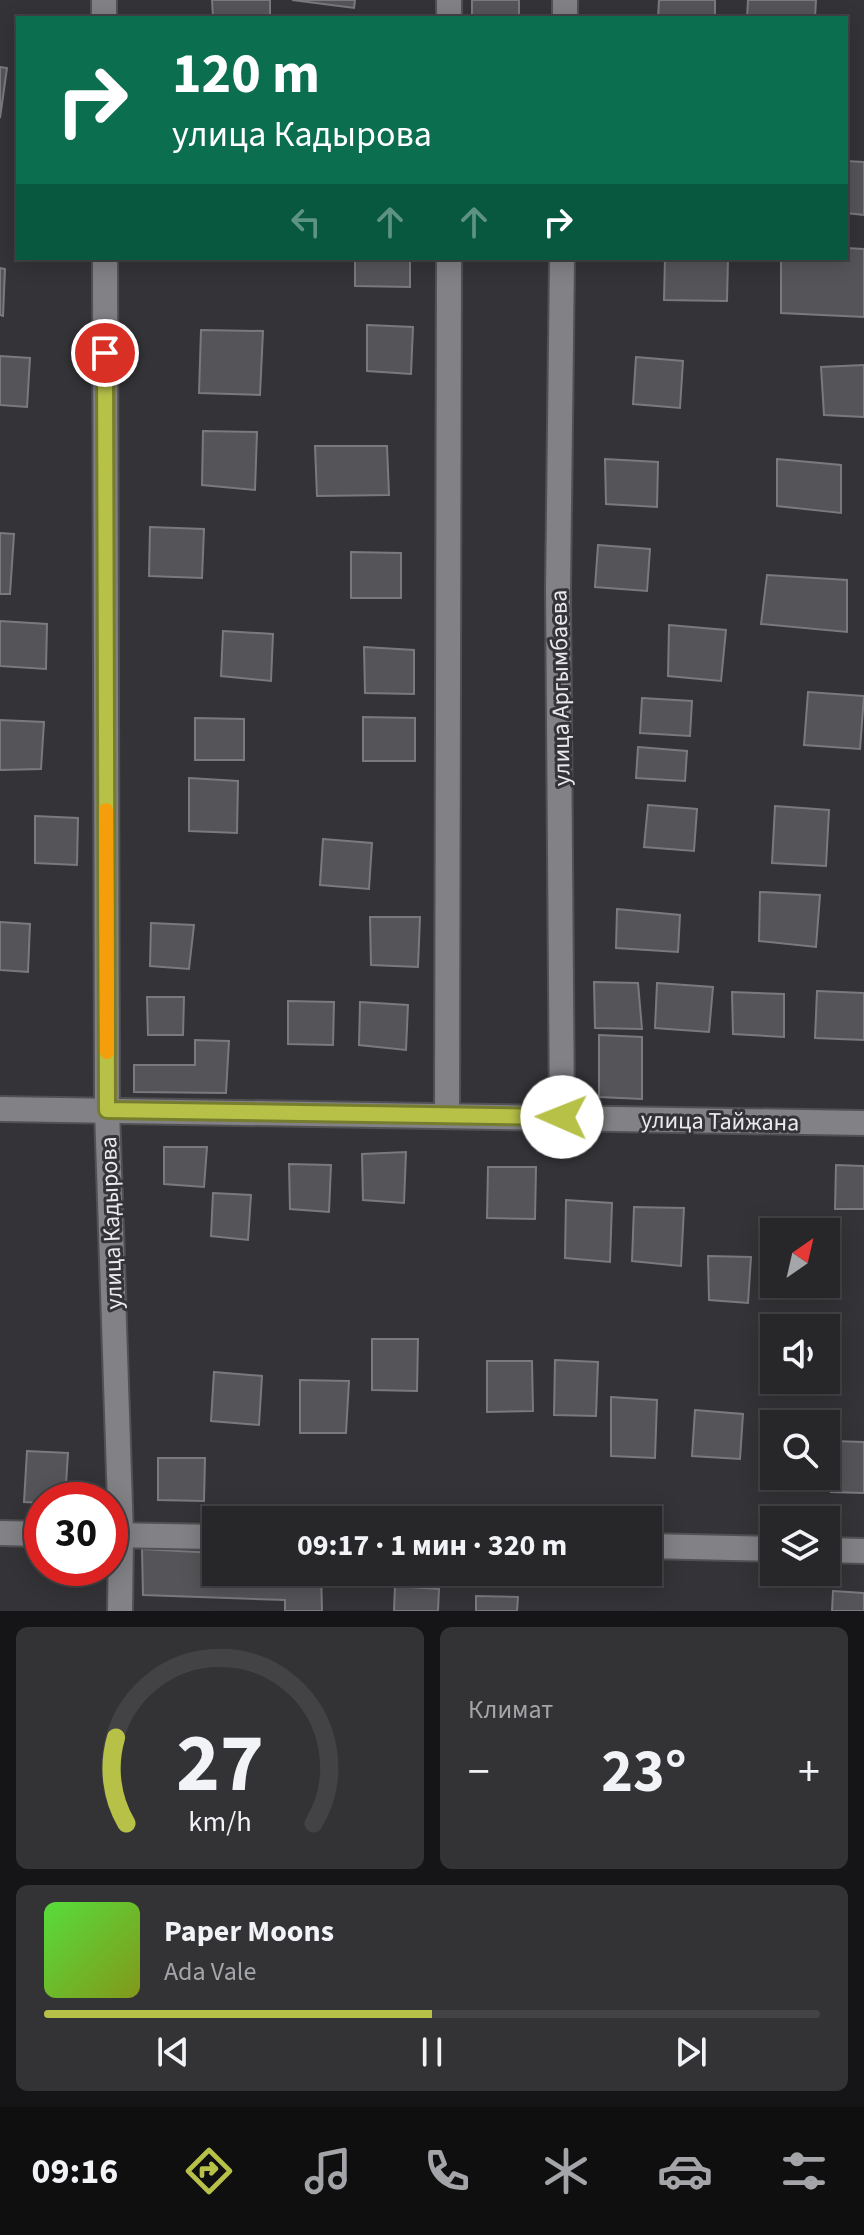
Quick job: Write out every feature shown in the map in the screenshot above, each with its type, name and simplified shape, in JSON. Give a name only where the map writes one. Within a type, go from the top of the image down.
[{"type":"street","name":"улица Кадырова","points":[[105,260],[107,1110],[115,1482]]},
{"type":"street","points":[[447,1116],[449,260]]},
{"type":"street","name":"улица Аргымбаева","points":[[562,260],[558,591],[562,1117]]},
{"type":"street","name":"улица Тайжана","points":[[0,1109],[864,1123]]},
{"type":"street","points":[[0,1533],[24,1534]]},
{"type":"street","points":[[128,1535],[202,1537]]},
{"type":"street","points":[[662,1546],[760,1549]]},
{"type":"street","points":[[840,1550],[864,1551]]},
{"type":"street","name":"улица Кадырова","points":[[119,1586],[120,1611]]},
{"type":"building","points":[[212,0],[270,0],[270,16],[213,16]]},
{"type":"building","points":[[292,0],[355,0],[354,8]]},
{"type":"building","points":[[472,0],[519,0],[519,16],[472,16]]},
{"type":"building","points":[[659,0],[715,0],[715,16],[658,16]]},
{"type":"building","points":[[748,0],[816,0],[815,16],[747,16]]},
{"type":"building","points":[[0,67],[7,68],[0,118]]},
{"type":"building","points":[[848,161],[864,162],[864,215],[848,213]]},
{"type":"building","points":[[848,248],[864,249],[864,317],[781,313],[781,260],[848,260]]},
{"type":"building","points":[[355,260],[410,260],[410,287],[355,286]]},
{"type":"building","points":[[665,260],[728,260],[727,301],[664,300]]},
{"type":"building","points":[[0,268],[5,269],[3,316],[0,315]]},
{"type":"building","points":[[367,325],[413,327],[411,374],[367,371]]},
{"type":"building","points":[[201,330],[263,331],[260,395],[199,393]]},
{"type":"building","points":[[0,356],[30,358],[27,407],[0,405]]},
{"type":"building","points":[[636,357],[683,361],[680,408],[633,404]]},
{"type":"building","points":[[864,365],[864,417],[824,415],[821,367]]},
{"type":"building","points":[[203,431],[257,432],[255,490],[202,485]]},
{"type":"building","points":[[315,446],[387,446],[389,495],[317,496]]},
{"type":"building","points":[[605,459],[658,462],[657,507],[606,504]]},
{"type":"building","points":[[777,459],[841,465],[841,513],[777,506]]},
{"type":"building","points":[[150,527],[204,529],[202,578],[149,576]]},
{"type":"building","points":[[0,533],[14,534],[10,594],[0,594]]},
{"type":"building","points":[[598,545],[650,549],[647,591],[595,587]]},
{"type":"building","points":[[351,552],[401,553],[401,598],[351,598]]},
{"type":"building","points":[[767,575],[847,580],[847,632],[761,624]]},
{"type":"building","points":[[0,621],[47,624],[46,669],[0,666]]},
{"type":"building","points":[[669,625],[726,630],[721,681],[668,676]]},
{"type":"building","points":[[223,631],[273,634],[271,681],[221,676]]},
{"type":"building","points":[[364,647],[414,650],[414,694],[365,693]]},
{"type":"building","points":[[808,692],[864,696],[860,749],[804,745]]},
{"type":"building","points":[[642,698],[692,701],[690,736],[640,733]]},
{"type":"building","points":[[363,717],[415,718],[415,761],[363,761]]},
{"type":"building","points":[[195,718],[244,719],[244,760],[195,760]]},
{"type":"building","points":[[0,720],[44,722],[41,769],[0,770]]},
{"type":"building","points":[[638,747],[687,751],[685,781],[636,778]]},
{"type":"building","points":[[189,778],[238,781],[237,833],[189,831]]},
{"type":"building","points":[[648,805],[697,809],[694,851],[644,847]]},
{"type":"building","points":[[775,806],[829,810],[826,866],[772,863]]},
{"type":"building","points":[[35,816],[78,818],[77,865],[35,863]]},
{"type":"building","points":[[323,839],[372,843],[369,889],[320,885]]},
{"type":"building","points":[[760,892],[820,895],[816,947],[759,941]]},
{"type":"building","points":[[617,909],[680,915],[678,952],[616,948]]},
{"type":"building","points":[[370,917],[420,917],[418,967],[371,965]]},
{"type":"building","points":[[0,922],[30,924],[28,972],[0,970]]},
{"type":"building","points":[[151,923],[194,925],[189,969],[150,966]]},
{"type":"building","points":[[594,982],[638,983],[642,1029],[595,1028]]},
{"type":"building","points":[[657,983],[713,987],[709,1032],[655,1028]]},
{"type":"building","points":[[817,991],[864,993],[864,1040],[815,1038]]},
{"type":"building","points":[[732,992],[784,994],[784,1037],[733,1034]]},
{"type":"building","points":[[147,997],[184,997],[183,1035],[148,1035]]},
{"type":"building","points":[[288,1001],[334,1002],[333,1045],[288,1044]]},
{"type":"building","points":[[360,1002],[408,1005],[406,1050],[359,1045]]},
{"type":"building","points":[[599,1035],[642,1037],[642,1099],[599,1097]]},
{"type":"building","points":[[195,1040],[229,1041],[226,1093],[134,1092],[134,1065],[195,1065]]},
{"type":"building","points":[[164,1147],[207,1147],[204,1187],[164,1184]]},
{"type":"building","points":[[406,1152],[404,1203],[363,1200],[362,1154]]},
{"type":"building","points":[[289,1164],[331,1165],[329,1212],[290,1209]]},
{"type":"building","points":[[836,1165],[864,1166],[864,1209],[835,1209]]},
{"type":"building","points":[[488,1167],[536,1167],[535,1219],[487,1218]]},
{"type":"building","points":[[213,1193],[251,1195],[248,1240],[211,1236]]},
{"type":"building","points":[[566,1200],[612,1203],[610,1262],[565,1258]]},
{"type":"building","points":[[634,1207],[684,1208],[681,1266],[632,1261]]},
{"type":"building","points":[[708,1256],[751,1257],[748,1303],[709,1300]]},
{"type":"building","points":[[372,1339],[418,1339],[417,1391],[372,1390]]},
{"type":"building","points":[[555,1360],[598,1362],[596,1416],[554,1415]]},
{"type":"building","points":[[487,1361],[532,1361],[533,1411],[487,1412]]},
{"type":"building","points":[[214,1372],[262,1376],[259,1425],[211,1421]]},
{"type":"building","points":[[300,1380],[349,1381],[346,1433],[300,1433]]},
{"type":"building","points":[[611,1397],[657,1400],[655,1458],[611,1456]]},
{"type":"building","points":[[695,1410],[743,1414],[740,1459],[692,1456]]},
{"type":"building","points":[[840,1441],[864,1442],[864,1493],[831,1492],[840,1490]]},
{"type":"building","points":[[27,1451],[68,1453],[66,1482],[25,1482]]},
{"type":"building","points":[[158,1458],[205,1458],[204,1501],[158,1500]]},
{"type":"building","points":[[142,1549],[202,1552],[202,1586],[321,1586],[322,1611],[285,1611],[285,1600],[143,1595]]},
{"type":"building","points":[[395,1586],[439,1589],[438,1611],[394,1611]]},
{"type":"building","points":[[833,1591],[864,1593],[864,1611],[832,1611]]},
{"type":"building","points":[[476,1596],[518,1597],[517,1611],[476,1611]]},
{"type":"slow traffic","points":[[106,810],[107,1052]]},
{"type":"route","points":[[105,353],[107,1110],[562,1117]]}]
